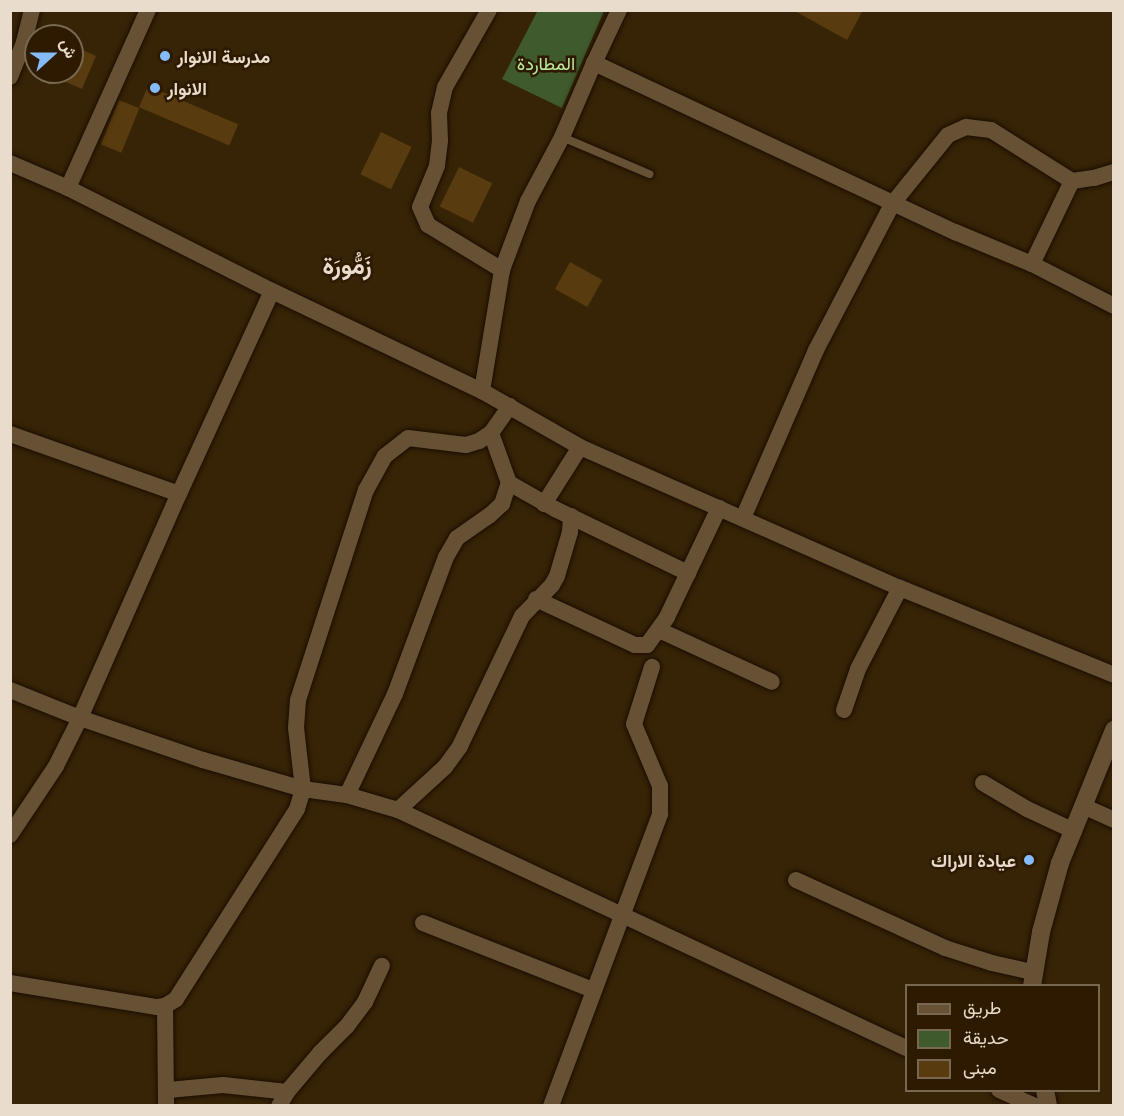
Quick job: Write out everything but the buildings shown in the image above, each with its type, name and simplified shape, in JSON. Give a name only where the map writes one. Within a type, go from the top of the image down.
[{"type":"street","points":[[10,77],[32,10]]},
{"type":"street","points":[[68,188],[148,10]]},
{"type":"street","points":[[489,10],[445,87],[439,113],[440,141],[437,166],[420,207],[428,225],[502,270]]},
{"type":"street","points":[[482,391],[502,270],[528,201],[562,137],[619,10]]},
{"type":"street","points":[[594,63],[893,203],[1032,264],[1113,306]]},
{"type":"street","points":[[743,518],[816,350],[893,203],[948,135],[966,127],[991,130],[1072,181],[1113,172]]},
{"type":"street","points":[[10,163],[68,188],[272,291],[482,391],[580,447],[900,588],[1113,675]]},
{"type":"street","points":[[1032,264],[1072,181]]},
{"type":"street","points":[[10,835],[56,765],[80,718],[178,494],[272,291]]},
{"type":"street","points":[[10,983],[123,1002],[165,1006],[176,999],[292,820],[303,789],[296,729],[298,700],[366,490],[385,456],[408,438],[466,445],[479,441],[491,433],[510,406]]},
{"type":"street","points":[[347,795],[395,694],[446,557],[457,538],[502,504],[509,483],[491,433]]},
{"type":"street","points":[[10,434],[178,494]]},
{"type":"street","points":[[544,504],[580,447]]},
{"type":"street","points":[[509,483],[544,504],[688,573]]},
{"type":"street","points":[[536,599],[635,645],[647,645],[659,630],[719,508]]},
{"type":"street","points":[[398,810],[445,767],[460,746],[522,616],[552,585],[557,576],[570,532],[571,516]]},
{"type":"street","points":[[844,710],[858,669],[900,588]]},
{"type":"street","points":[[659,630],[772,682]]},
{"type":"street","points":[[551,1106],[620,915],[660,814],[660,786],[634,724],[652,667]]},
{"type":"street","points":[[10,690],[80,718],[203,760],[303,789],[347,795],[398,810],[905,1048]]},
{"type":"street","points":[[796,879],[945,948],[1032,979],[1052,890],[1112,736]]},
{"type":"street","points":[[983,783],[1027,809],[1074,831]]},
{"type":"street","points":[[1083,806],[1113,820]]},
{"type":"street","points":[[423,923],[593,990]]},
{"type":"street","points":[[165,1006],[167,1098],[223,1085],[283,1099],[359,1010],[381,966]]},
{"type":"street","points":[[1007,1098],[1035,1106]]},
{"type":"lane","points":[[562,137],[649,174]]},
{"type":"green space","name":"المطاردة","points":[[538,10],[604,11],[562,108],[502,79]]},
{"type":"place","name":"مدرسة الانوار","points":[[165,56]]},
{"type":"place","name":"الانوار","points":[[155,88]]},
{"type":"place","name":"عيادة الاراك","points":[[1029,860]]},
{"type":"district","name":"زَمُّورَة","points":[[347,265]]}]
